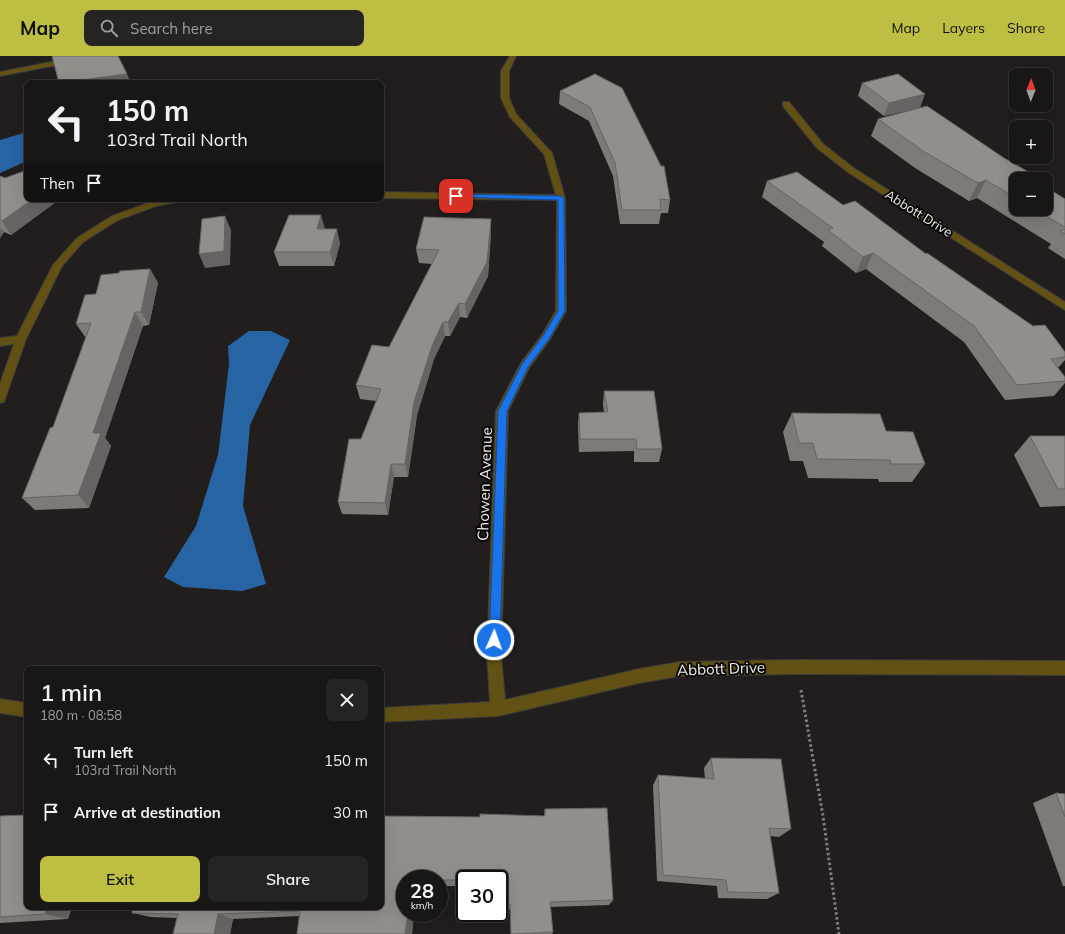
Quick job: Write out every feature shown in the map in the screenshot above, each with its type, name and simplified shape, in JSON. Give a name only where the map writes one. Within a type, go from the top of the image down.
[{"type":"street","points":[[0,74],[93,56]]},
{"type":"street","name":"Chowen Avenue","points":[[498,709],[494,655],[502,411],[524,366],[546,337],[561,311],[561,198],[548,153],[513,115],[505,98],[506,71],[513,56]]},
{"type":"street","name":"Abbott Drive","points":[[786,104],[820,146],[852,171],[1065,307]]},
{"type":"street","points":[[384,195],[561,198]]},
{"type":"street","points":[[0,399],[21,339],[58,265],[80,240],[115,218],[154,204],[164,202]]},
{"type":"street","points":[[0,342],[21,339]]},
{"type":"street","name":"Abbott Drive","points":[[384,715],[498,709],[639,676],[680,670],[797,667],[1065,668]]},
{"type":"street","points":[[0,706],[24,710]]},
{"type":"path","points":[[797,667],[823,816],[839,934]]},
{"type":"water","points":[[24,133],[24,162],[0,173],[0,140]]},
{"type":"water","points":[[249,331],[271,331],[290,340],[250,425],[243,506],[266,584],[242,591],[183,587],[164,577],[196,526],[218,455],[229,364],[228,346]]},
{"type":"building","points":[[52,56],[118,56],[127,74],[82,80],[58,80]]},
{"type":"building","points":[[595,74],[622,88],[661,166],[664,166],[670,200],[660,199],[661,210],[622,210],[615,163],[590,107],[560,91]]},
{"type":"building","points":[[898,74],[925,94],[889,103],[862,83]]},
{"type":"building","points":[[927,106],[1009,161],[1009,164],[1015,164],[1029,172],[1009,172],[1009,194],[986,180],[978,183],[923,151],[878,119]]},
{"type":"building","points":[[24,171],[24,202],[29,202],[2,221],[0,220],[0,176],[5,178]]},
{"type":"building","points":[[797,172],[843,205],[855,201],[926,254],[927,253],[1033,326],[1045,325],[1065,352],[1065,357],[1051,359],[1065,377],[1065,381],[1017,385],[974,326],[873,253],[863,257],[828,230],[833,228],[767,181]]},
{"type":"building","points":[[1053,191],[1065,199],[1065,227],[1046,216],[1053,216]]},
{"type":"building","points":[[289,215],[321,215],[317,229],[337,229],[330,252],[274,252]]},
{"type":"building","points":[[225,216],[224,251],[199,254],[202,219]]},
{"type":"building","points":[[424,217],[491,219],[487,262],[465,304],[459,303],[448,322],[443,322],[432,346],[414,402],[405,464],[391,464],[385,503],[338,502],[349,439],[361,439],[381,389],[356,385],[372,345],[389,347],[439,250],[416,249]]},
{"type":"building","points":[[1065,229],[1065,234],[1060,231]]},
{"type":"building","points":[[150,269],[141,312],[135,312],[93,433],[101,433],[78,495],[22,498],[50,428],[53,427],[91,323],[76,324],[85,295],[96,294],[101,275],[119,273],[120,271]]},
{"type":"building","points":[[604,391],[654,391],[662,449],[637,449],[636,439],[580,439],[579,413],[608,412]]},
{"type":"building","points":[[792,413],[880,414],[886,431],[913,432],[925,464],[891,464],[890,460],[817,459],[813,443],[799,443]]},
{"type":"building","points":[[1030,436],[1065,436],[1065,489],[1058,489]]},
{"type":"building","points":[[711,758],[781,759],[791,829],[769,828],[779,893],[728,892],[726,880],[663,875],[658,775],[714,779]]},
{"type":"building","points":[[1056,793],[1065,794],[1065,817]]},
{"type":"building","points":[[607,808],[613,900],[550,902],[553,932],[511,934],[510,904],[508,904],[508,870],[456,870],[456,880],[448,880],[448,870],[396,870],[396,922],[407,922],[405,934],[297,934],[300,911],[218,914],[214,934],[173,934],[178,914],[132,913],[132,910],[384,910],[384,816],[480,817],[480,814],[545,816],[545,809]]},
{"type":"building","points":[[24,815],[24,910],[46,910],[45,914],[0,917],[0,816]]},
{"type":"route","points":[[456,196],[561,198],[561,311],[546,337],[524,366],[502,411],[494,640]]}]
